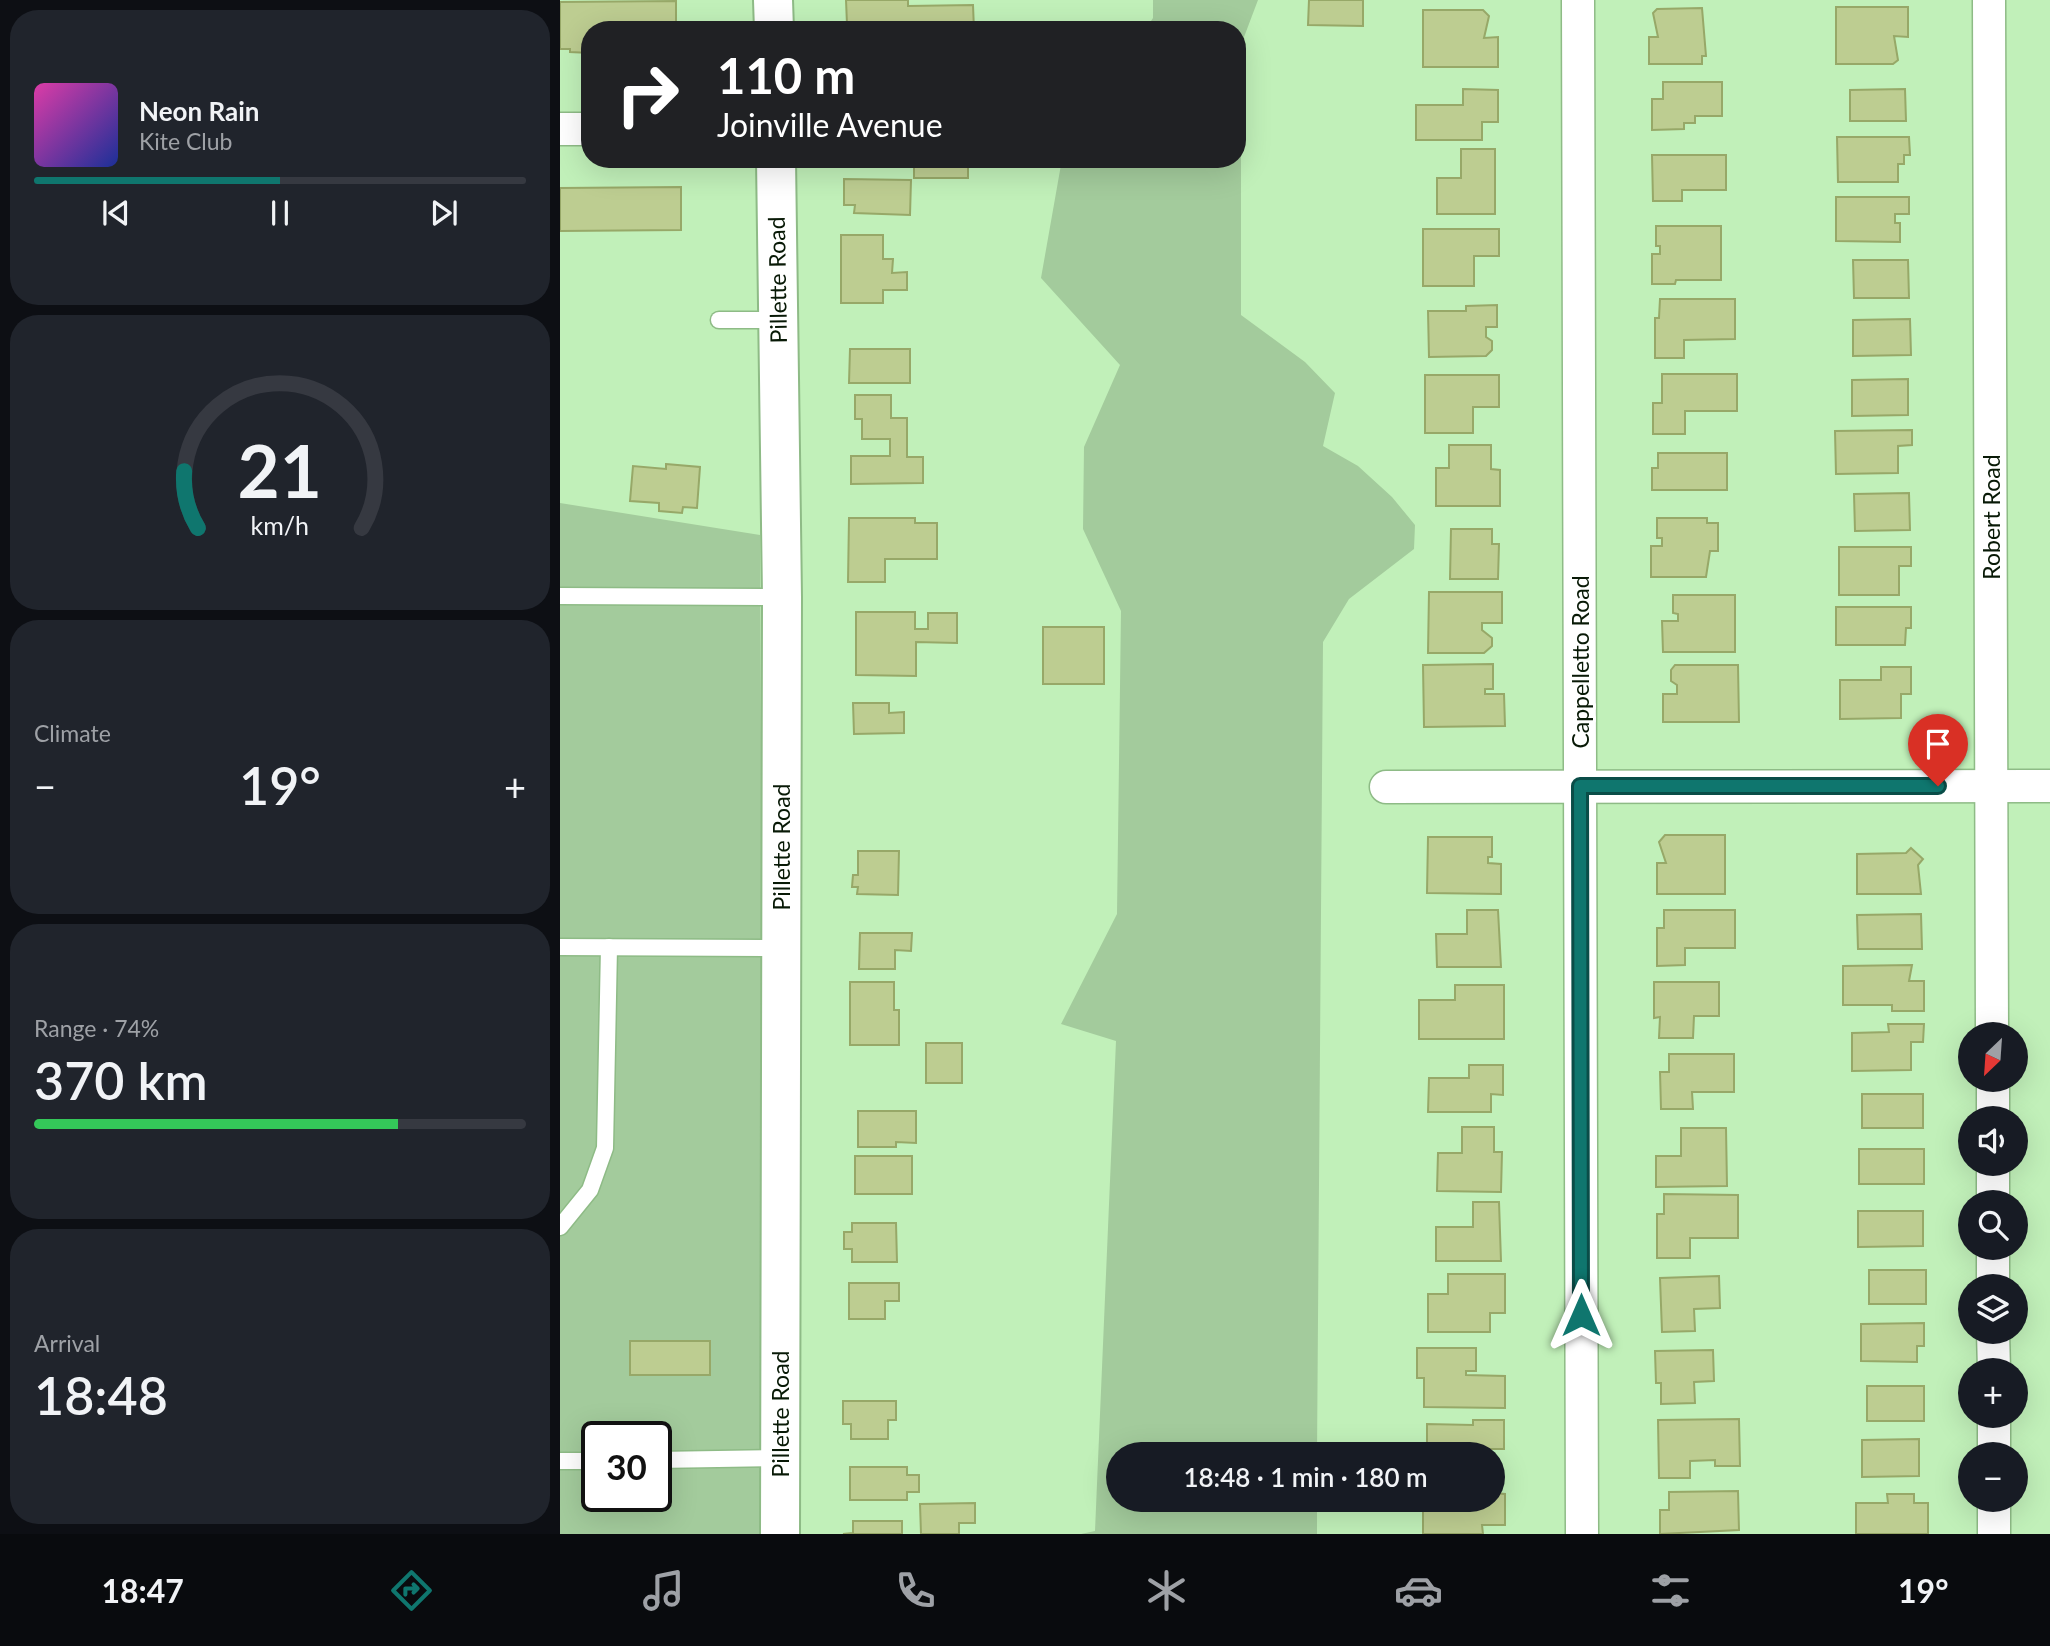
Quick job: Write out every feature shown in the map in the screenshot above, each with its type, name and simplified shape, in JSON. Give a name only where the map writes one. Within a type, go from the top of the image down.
[{"type":"street","points":[[773,0],[774,21]]},
{"type":"street","name":"Cappelletto Road","points":[[1578,0],[1582,1534]]},
{"type":"street","name":"Robert Road","points":[[1989,0],[1993,1022]]},
{"type":"street","points":[[560,129],[581,130]]},
{"type":"street","name":"Pillette Road","points":[[776,168],[782,597],[780,1534]]},
{"type":"street","points":[[1386,787],[2050,786]]},
{"type":"street","points":[[1994,1512],[1994,1534]]},
{"type":"lane","points":[[719,320],[778,320]]},
{"type":"lane","points":[[560,596],[782,597]]},
{"type":"lane","points":[[560,947],[781,947]]},
{"type":"lane","points":[[560,1227],[590,1189],[605,1148],[609,947]]},
{"type":"lane","points":[[672,1460],[780,1458]]},
{"type":"lane","points":[[560,1461],[581,1461]]},
{"type":"green space","points":[[1153,0],[1258,0],[1246,32],[1246,21],[1151,21]]},
{"type":"green space","points":[[1060,168],[1241,168],[1241,315],[1305,362],[1335,393],[1323,446],[1358,466],[1392,497],[1415,525],[1414,549],[1349,599],[1323,642],[1317,1442],[1106,1442],[1106,1512],[1317,1512],[1317,1534],[1081,1534],[1095,1531],[1116,1041],[1061,1024],[1117,914],[1121,611],[1083,529],[1084,447],[1120,365],[1041,278]]},
{"type":"green space","points":[[560,503],[760,535],[765,1534],[560,1534]]},
{"type":"building","points":[[846,0],[908,0],[908,6],[973,5],[974,21],[847,21]]},
{"type":"building","points":[[1309,0],[1363,0],[1363,26],[1308,25]]},
{"type":"building","points":[[676,1],[676,21],[581,21],[581,53],[570,52],[570,49],[560,49],[560,2]]},
{"type":"building","points":[[1836,7],[1908,7],[1908,37],[1894,36],[1898,60],[1893,64],[1836,64]]},
{"type":"building","points":[[1702,8],[1706,56],[1702,56],[1702,64],[1649,64],[1649,37],[1658,37],[1653,13],[1657,9]]},
{"type":"building","points":[[1423,10],[1483,10],[1489,16],[1484,38],[1498,37],[1498,67],[1423,67]]},
{"type":"building","points":[[1663,82],[1722,82],[1722,116],[1695,116],[1695,123],[1684,123],[1684,129],[1652,130],[1652,99],[1663,99]]},
{"type":"building","points":[[1463,89],[1498,90],[1498,122],[1482,122],[1482,140],[1416,140],[1416,105],[1463,105]]},
{"type":"building","points":[[1905,89],[1906,121],[1850,121],[1850,90]]},
{"type":"building","points":[[1837,137],[1909,137],[1910,155],[1904,155],[1904,164],[1898,164],[1898,182],[1838,182]]},
{"type":"building","points":[[1461,149],[1495,149],[1495,214],[1437,214],[1437,178],[1461,178]]},
{"type":"building","points":[[1652,155],[1726,155],[1726,190],[1682,190],[1682,201],[1653,201]]},
{"type":"building","points":[[914,168],[968,168],[968,178],[914,178]]},
{"type":"building","points":[[844,179],[911,180],[910,215],[854,213],[855,205],[844,205]]},
{"type":"building","points":[[681,187],[681,230],[560,231],[560,188]]},
{"type":"building","points":[[1836,197],[1909,197],[1909,214],[1895,214],[1895,223],[1900,223],[1900,242],[1836,241]]},
{"type":"building","points":[[1656,226],[1721,226],[1721,280],[1676,280],[1675,284],[1652,284],[1652,254],[1660,254],[1660,246],[1656,246]]},
{"type":"building","points":[[1423,229],[1499,229],[1499,256],[1474,256],[1474,286],[1423,286]]},
{"type":"building","points":[[841,235],[883,235],[883,259],[893,259],[892,273],[907,272],[907,290],[883,290],[883,303],[841,303]]},
{"type":"building","points":[[1853,260],[1908,260],[1909,298],[1854,298]]},
{"type":"building","points":[[1660,299],[1735,299],[1735,339],[1684,340],[1684,358],[1655,358],[1655,318],[1659,318]]},
{"type":"building","points":[[1497,305],[1497,327],[1486,327],[1486,337],[1492,341],[1492,350],[1486,356],[1429,357],[1428,311],[1466,311],[1466,306]]},
{"type":"building","points":[[1910,319],[1911,355],[1853,356],[1853,320]]},
{"type":"building","points":[[850,349],[910,349],[910,383],[849,383]]},
{"type":"building","points":[[1662,374],[1737,374],[1737,411],[1685,411],[1685,434],[1653,434],[1653,403],[1662,403]]},
{"type":"building","points":[[1425,375],[1499,375],[1499,407],[1473,407],[1473,433],[1425,433]]},
{"type":"building","points":[[1908,379],[1908,415],[1852,416],[1852,380]]},
{"type":"building","points":[[855,395],[891,395],[891,418],[907,418],[907,457],[923,457],[923,483],[851,484],[851,456],[890,456],[890,439],[862,439],[862,419],[855,419]]},
{"type":"building","points":[[1912,430],[1912,445],[1898,446],[1898,473],[1836,474],[1835,431]]},
{"type":"building","points":[[1449,445],[1491,445],[1491,469],[1500,470],[1500,506],[1436,506],[1436,468],[1449,468]]},
{"type":"building","points":[[1658,453],[1727,453],[1727,490],[1652,490],[1652,468],[1658,468]]},
{"type":"building","points":[[666,464],[700,467],[697,508],[683,507],[682,513],[659,511],[659,503],[630,501],[633,466],[666,469]]},
{"type":"building","points":[[1909,493],[1910,530],[1855,531],[1854,494]]},
{"type":"building","points":[[849,518],[915,518],[915,523],[937,523],[937,559],[885,559],[885,582],[848,582]]},
{"type":"building","points":[[1657,518],[1707,518],[1707,523],[1718,523],[1718,551],[1710,551],[1706,577],[1651,577],[1651,546],[1662,546],[1662,538],[1657,538]]},
{"type":"building","points":[[1451,529],[1492,529],[1492,544],[1499,544],[1498,579],[1450,579]]},
{"type":"building","points":[[1839,547],[1911,547],[1911,566],[1899,566],[1899,595],[1839,595]]},
{"type":"building","points":[[1429,592],[1502,592],[1502,623],[1482,623],[1482,630],[1492,638],[1492,646],[1484,653],[1428,653]]},
{"type":"building","points":[[1673,595],[1735,595],[1735,652],[1663,652],[1662,621],[1678,621],[1678,614],[1673,613]]},
{"type":"building","points":[[1836,607],[1911,607],[1911,628],[1906,628],[1905,645],[1836,645]]},
{"type":"building","points":[[856,612],[915,612],[915,629],[928,629],[928,613],[957,613],[957,643],[916,642],[916,676],[856,675]]},
{"type":"building","points":[[1043,627],[1104,627],[1104,684],[1043,684]]},
{"type":"building","points":[[1493,664],[1493,689],[1485,689],[1485,694],[1504,694],[1505,726],[1424,727],[1423,665]]},
{"type":"building","points":[[1675,665],[1738,665],[1739,722],[1663,722],[1663,694],[1677,694],[1677,685],[1671,681],[1671,670]]},
{"type":"building","points":[[1881,667],[1911,667],[1911,694],[1901,694],[1901,718],[1840,719],[1840,680],[1881,680]]},
{"type":"building","points":[[853,703],[889,703],[889,713],[904,712],[904,733],[854,734]]},
{"type":"building","points":[[1665,835],[1725,835],[1725,894],[1657,894],[1657,863],[1666,863],[1659,842]]},
{"type":"building","points":[[1428,837],[1492,837],[1492,857],[1488,857],[1488,863],[1501,864],[1501,894],[1427,893]]},
{"type":"building","points":[[1911,848],[1923,859],[1918,865],[1921,894],[1857,894],[1857,854],[1906,853]]},
{"type":"building","points":[[858,851],[899,851],[898,895],[857,894],[858,887],[852,887],[853,875],[858,875]]},
{"type":"building","points":[[1467,910],[1498,910],[1501,967],[1437,967],[1436,934],[1467,934]]},
{"type":"building","points":[[1664,910],[1735,910],[1735,948],[1685,948],[1685,965],[1657,966],[1657,928],[1664,928]]},
{"type":"building","points":[[1921,914],[1922,949],[1858,949],[1857,915]]},
{"type":"building","points":[[860,933],[912,933],[911,951],[895,950],[895,969],[859,969]]},
{"type":"building","points":[[1912,965],[1909,981],[1924,981],[1924,1011],[1892,1011],[1892,1005],[1843,1005],[1843,966]]},
{"type":"building","points":[[850,982],[894,982],[894,1010],[899,1010],[899,1045],[850,1045]]},
{"type":"building","points":[[1654,982],[1719,982],[1719,1016],[1694,1016],[1693,1038],[1659,1038],[1660,1017],[1654,1018]]},
{"type":"building","points":[[1455,985],[1504,985],[1504,1039],[1419,1039],[1419,1000],[1455,1000]]},
{"type":"building","points":[[1888,1024],[1924,1024],[1923,1042],[1911,1042],[1911,1070],[1852,1071],[1852,1033],[1889,1032]]},
{"type":"building","points":[[926,1043],[962,1043],[962,1083],[926,1083]]},
{"type":"building","points":[[1669,1054],[1734,1054],[1734,1092],[1692,1092],[1693,1109],[1661,1109],[1660,1072],[1669,1072]]},
{"type":"building","points":[[1469,1065],[1503,1065],[1503,1095],[1491,1094],[1491,1112],[1428,1112],[1429,1078],[1469,1078]]},
{"type":"building","points":[[1862,1094],[1923,1094],[1923,1128],[1862,1128]]},
{"type":"building","points":[[858,1111],[916,1111],[916,1143],[896,1142],[896,1147],[858,1147]]},
{"type":"building","points":[[1462,1127],[1494,1127],[1494,1152],[1502,1152],[1501,1192],[1437,1191],[1438,1153],[1462,1153]]},
{"type":"building","points":[[1681,1128],[1726,1128],[1727,1186],[1656,1187],[1656,1156],[1681,1156]]},
{"type":"building","points":[[1859,1149],[1924,1149],[1924,1184],[1859,1184]]},
{"type":"building","points":[[855,1156],[912,1156],[912,1194],[855,1194]]},
{"type":"building","points":[[1664,1194],[1738,1195],[1738,1238],[1690,1238],[1690,1258],[1657,1258],[1657,1214],[1664,1214]]},
{"type":"building","points":[[1473,1202],[1499,1202],[1501,1261],[1436,1261],[1436,1227],[1473,1227]]},
{"type":"building","points":[[1858,1211],[1923,1211],[1923,1246],[1858,1247]]},
{"type":"building","points":[[852,1223],[896,1223],[897,1262],[852,1262],[852,1249],[844,1249],[844,1232],[852,1232]]},
{"type":"building","points":[[1869,1270],[1926,1270],[1926,1304],[1869,1304]]},
{"type":"building","points":[[1448,1274],[1505,1274],[1505,1313],[1490,1313],[1490,1332],[1428,1332],[1428,1294],[1448,1294]]},
{"type":"building","points":[[1719,1276],[1720,1308],[1694,1309],[1695,1331],[1662,1332],[1660,1278]]},
{"type":"building","points":[[849,1283],[899,1283],[899,1301],[885,1301],[885,1319],[849,1319]]},
{"type":"building","points":[[1924,1323],[1924,1346],[1917,1346],[1917,1362],[1861,1361],[1861,1324]]},
{"type":"building","points":[[630,1341],[710,1341],[710,1375],[630,1375]]},
{"type":"building","points":[[1417,1348],[1476,1348],[1476,1371],[1466,1371],[1466,1375],[1505,1376],[1505,1408],[1424,1407],[1424,1378],[1417,1378]]},
{"type":"building","points":[[1713,1350],[1714,1381],[1694,1382],[1695,1403],[1661,1404],[1661,1383],[1656,1383],[1655,1351]]},
{"type":"building","points":[[1867,1386],[1924,1386],[1924,1421],[1867,1421]]},
{"type":"building","points":[[843,1401],[896,1401],[896,1420],[888,1420],[888,1439],[851,1439],[851,1424],[843,1424]]},
{"type":"building","points":[[1739,1419],[1740,1466],[1715,1466],[1715,1460],[1690,1461],[1690,1478],[1659,1478],[1658,1420]]},
{"type":"building","points":[[1473,1420],[1504,1420],[1504,1442],[1427,1442],[1427,1424],[1473,1425]]},
{"type":"building","points":[[1919,1439],[1919,1476],[1862,1477],[1862,1440]]},
{"type":"building","points":[[850,1467],[907,1467],[907,1475],[919,1475],[919,1492],[907,1492],[907,1500],[850,1500]]},
{"type":"building","points":[[1738,1491],[1739,1530],[1660,1534],[1660,1510],[1669,1510],[1669,1492]]},
{"type":"building","points":[[1887,1494],[1914,1494],[1914,1503],[1928,1503],[1928,1534],[1856,1534],[1856,1503],[1888,1503]]},
{"type":"building","points":[[975,1503],[975,1523],[959,1523],[959,1534],[921,1534],[920,1504]]},
{"type":"building","points":[[1423,1512],[1505,1512],[1505,1525],[1482,1525],[1483,1534],[1423,1534]]},
{"type":"building","points":[[853,1521],[902,1521],[902,1534],[843,1534],[853,1533]]},
{"type":"route","points":[[1581,1315],[1580,786],[1938,786]]}]
